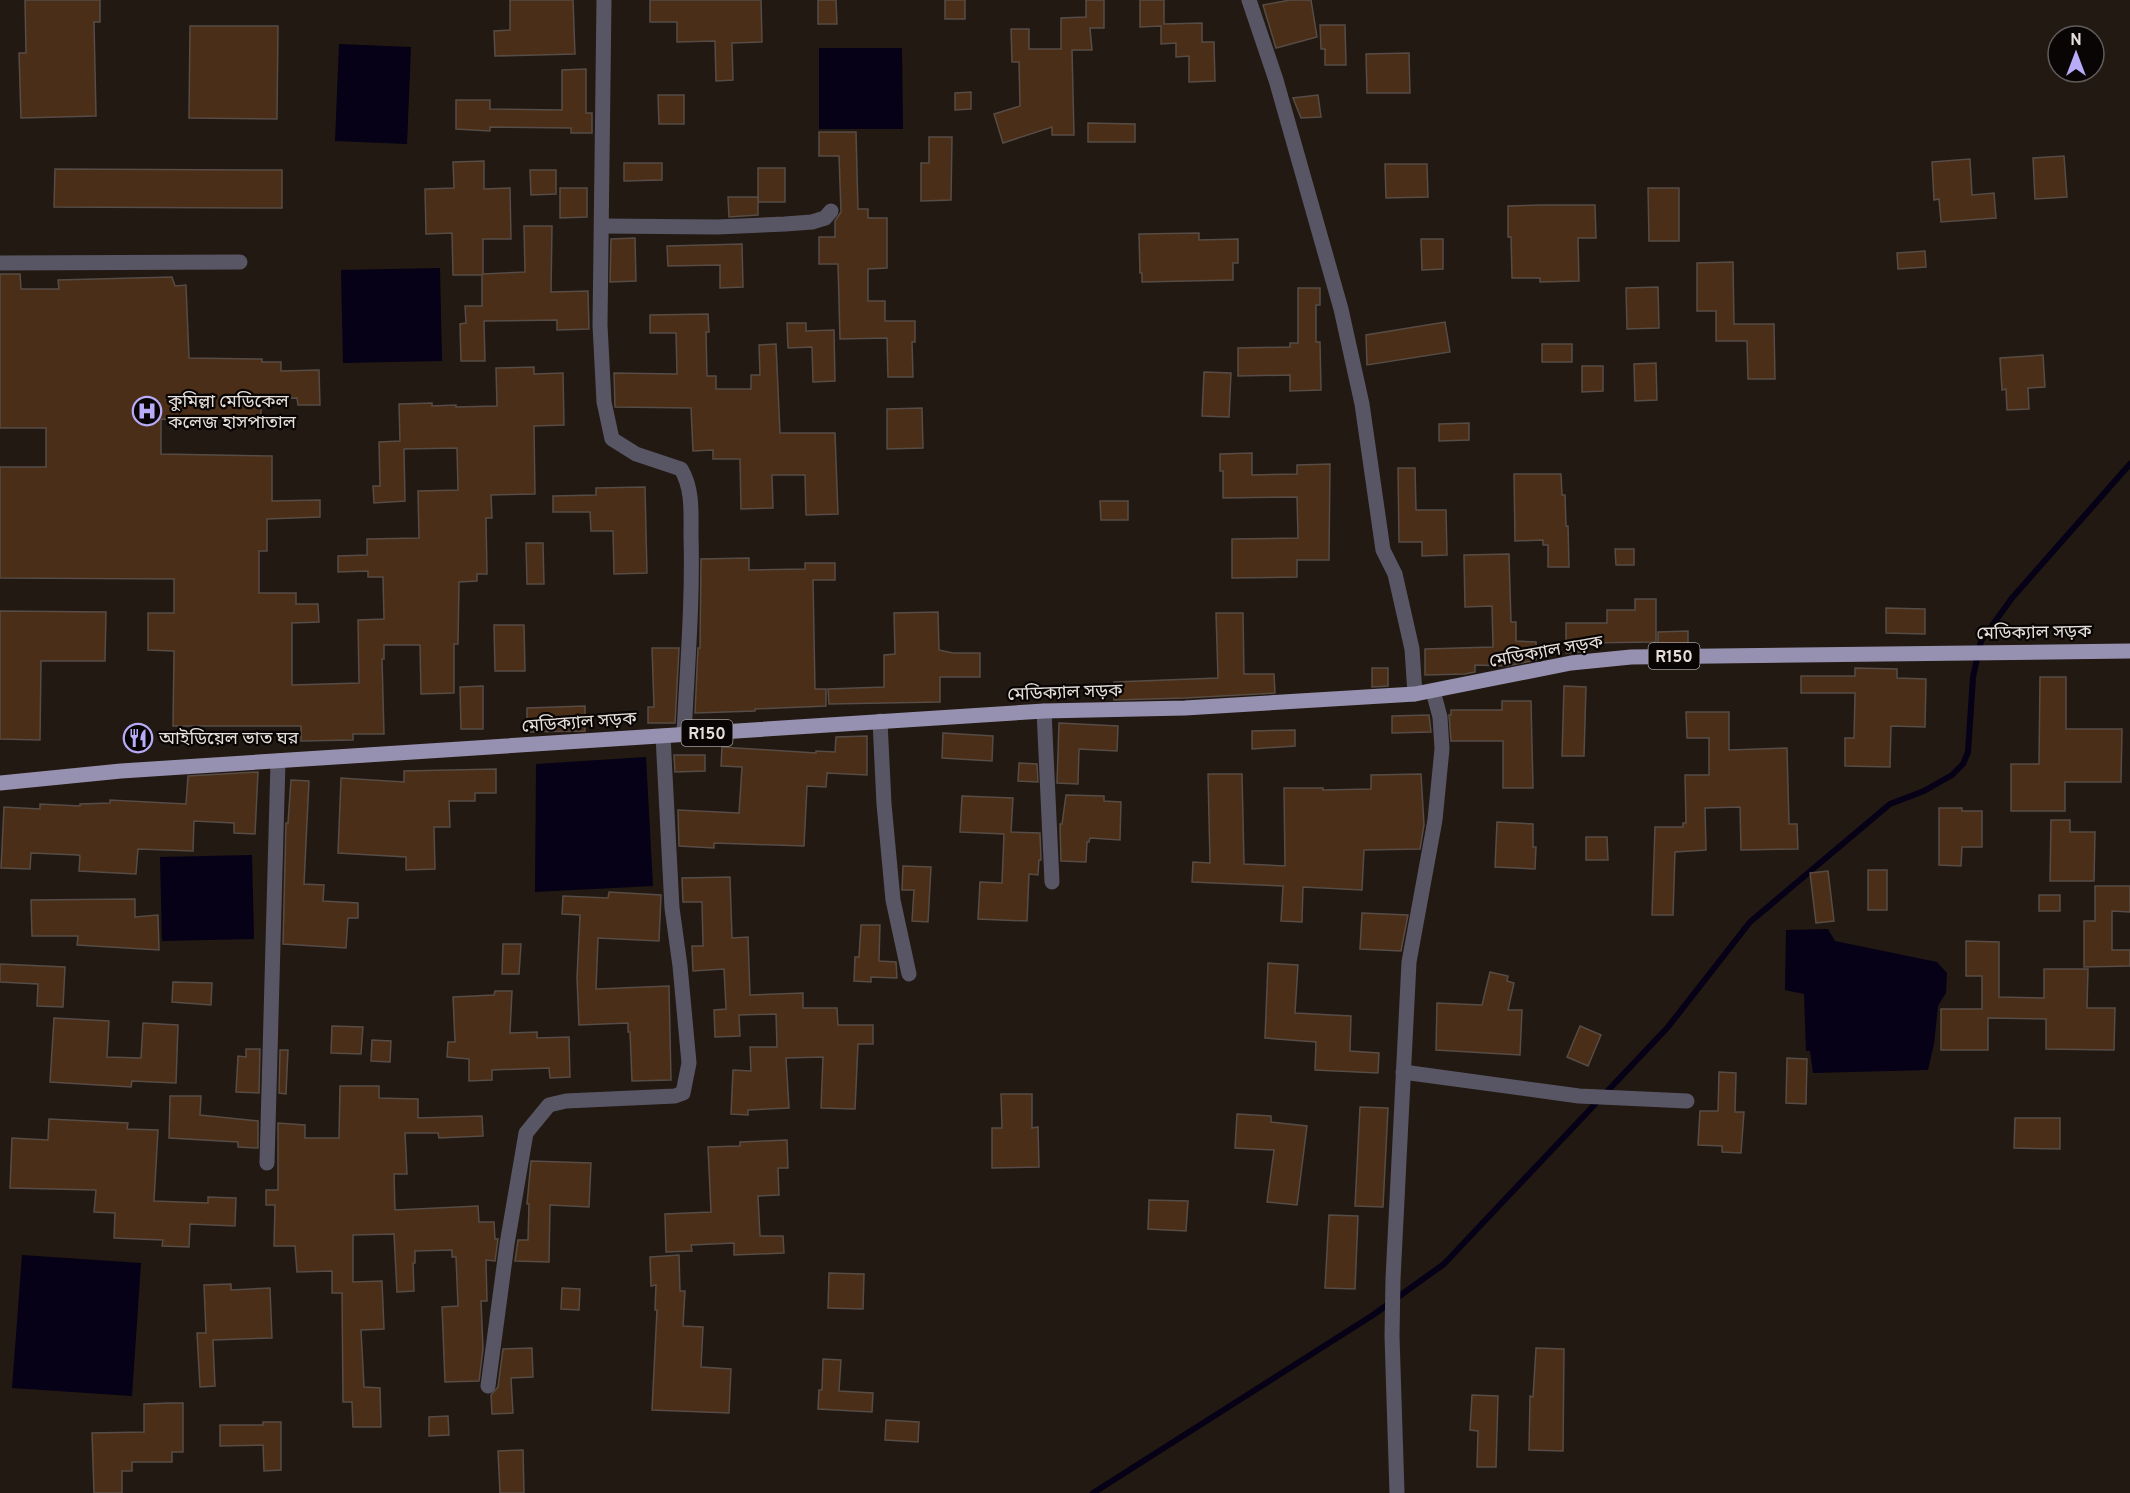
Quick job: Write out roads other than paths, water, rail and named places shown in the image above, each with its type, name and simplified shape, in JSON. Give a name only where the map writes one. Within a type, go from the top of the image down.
[{"type":"main road","name":"মেডিক্যাল সড়ক","points":[[0,783],[121,771],[880,721],[1044,711],[1185,708],[1415,693],[1571,663],[1631,657],[2130,651]]},
{"type":"street","points":[[604,0],[601,336],[604,402],[612,439],[636,453],[681,469],[687,478],[690,494],[692,575],[684,735]]},
{"type":"street","points":[[1249,0],[1276,81],[1341,309],[1362,404],[1383,550],[1395,574],[1412,649],[1415,693]]},
{"type":"street","points":[[602,226],[717,227],[785,224],[812,222],[825,218],[831,212]]},
{"type":"street","points":[[0,263],[240,262]]},
{"type":"street","points":[[1397,1493],[1392,1336],[1393,1279],[1409,962],[1435,820],[1442,749],[1440,717],[1433,691]]},
{"type":"street","points":[[1044,711],[1052,882]]},
{"type":"street","points":[[880,721],[884,804],[893,900],[909,974]]},
{"type":"street","points":[[488,1386],[507,1244],[526,1133],[549,1106],[566,1101],[675,1096],[683,1092],[686,1086],[689,1063],[672,908],[663,736]]},
{"type":"street","points":[[267,1163],[278,761]]},
{"type":"street","points":[[1403,1072],[1579,1096],[1687,1101]]},
{"type":"waterway","points":[[1093,1493],[1373,1315],[1444,1264],[1668,1027],[1750,922],[1890,804],[1924,791],[1952,775],[1963,764],[1968,752],[1973,677],[1981,641],[2012,598],[2130,464]]},
{"type":"place","name":"কুমিল্লা মেডিকেল কলেজ হাসপাতাল","points":[[147,411]]},
{"type":"place","name":"আইডিয়েল ভাত ঘর","points":[[138,738]]}]
